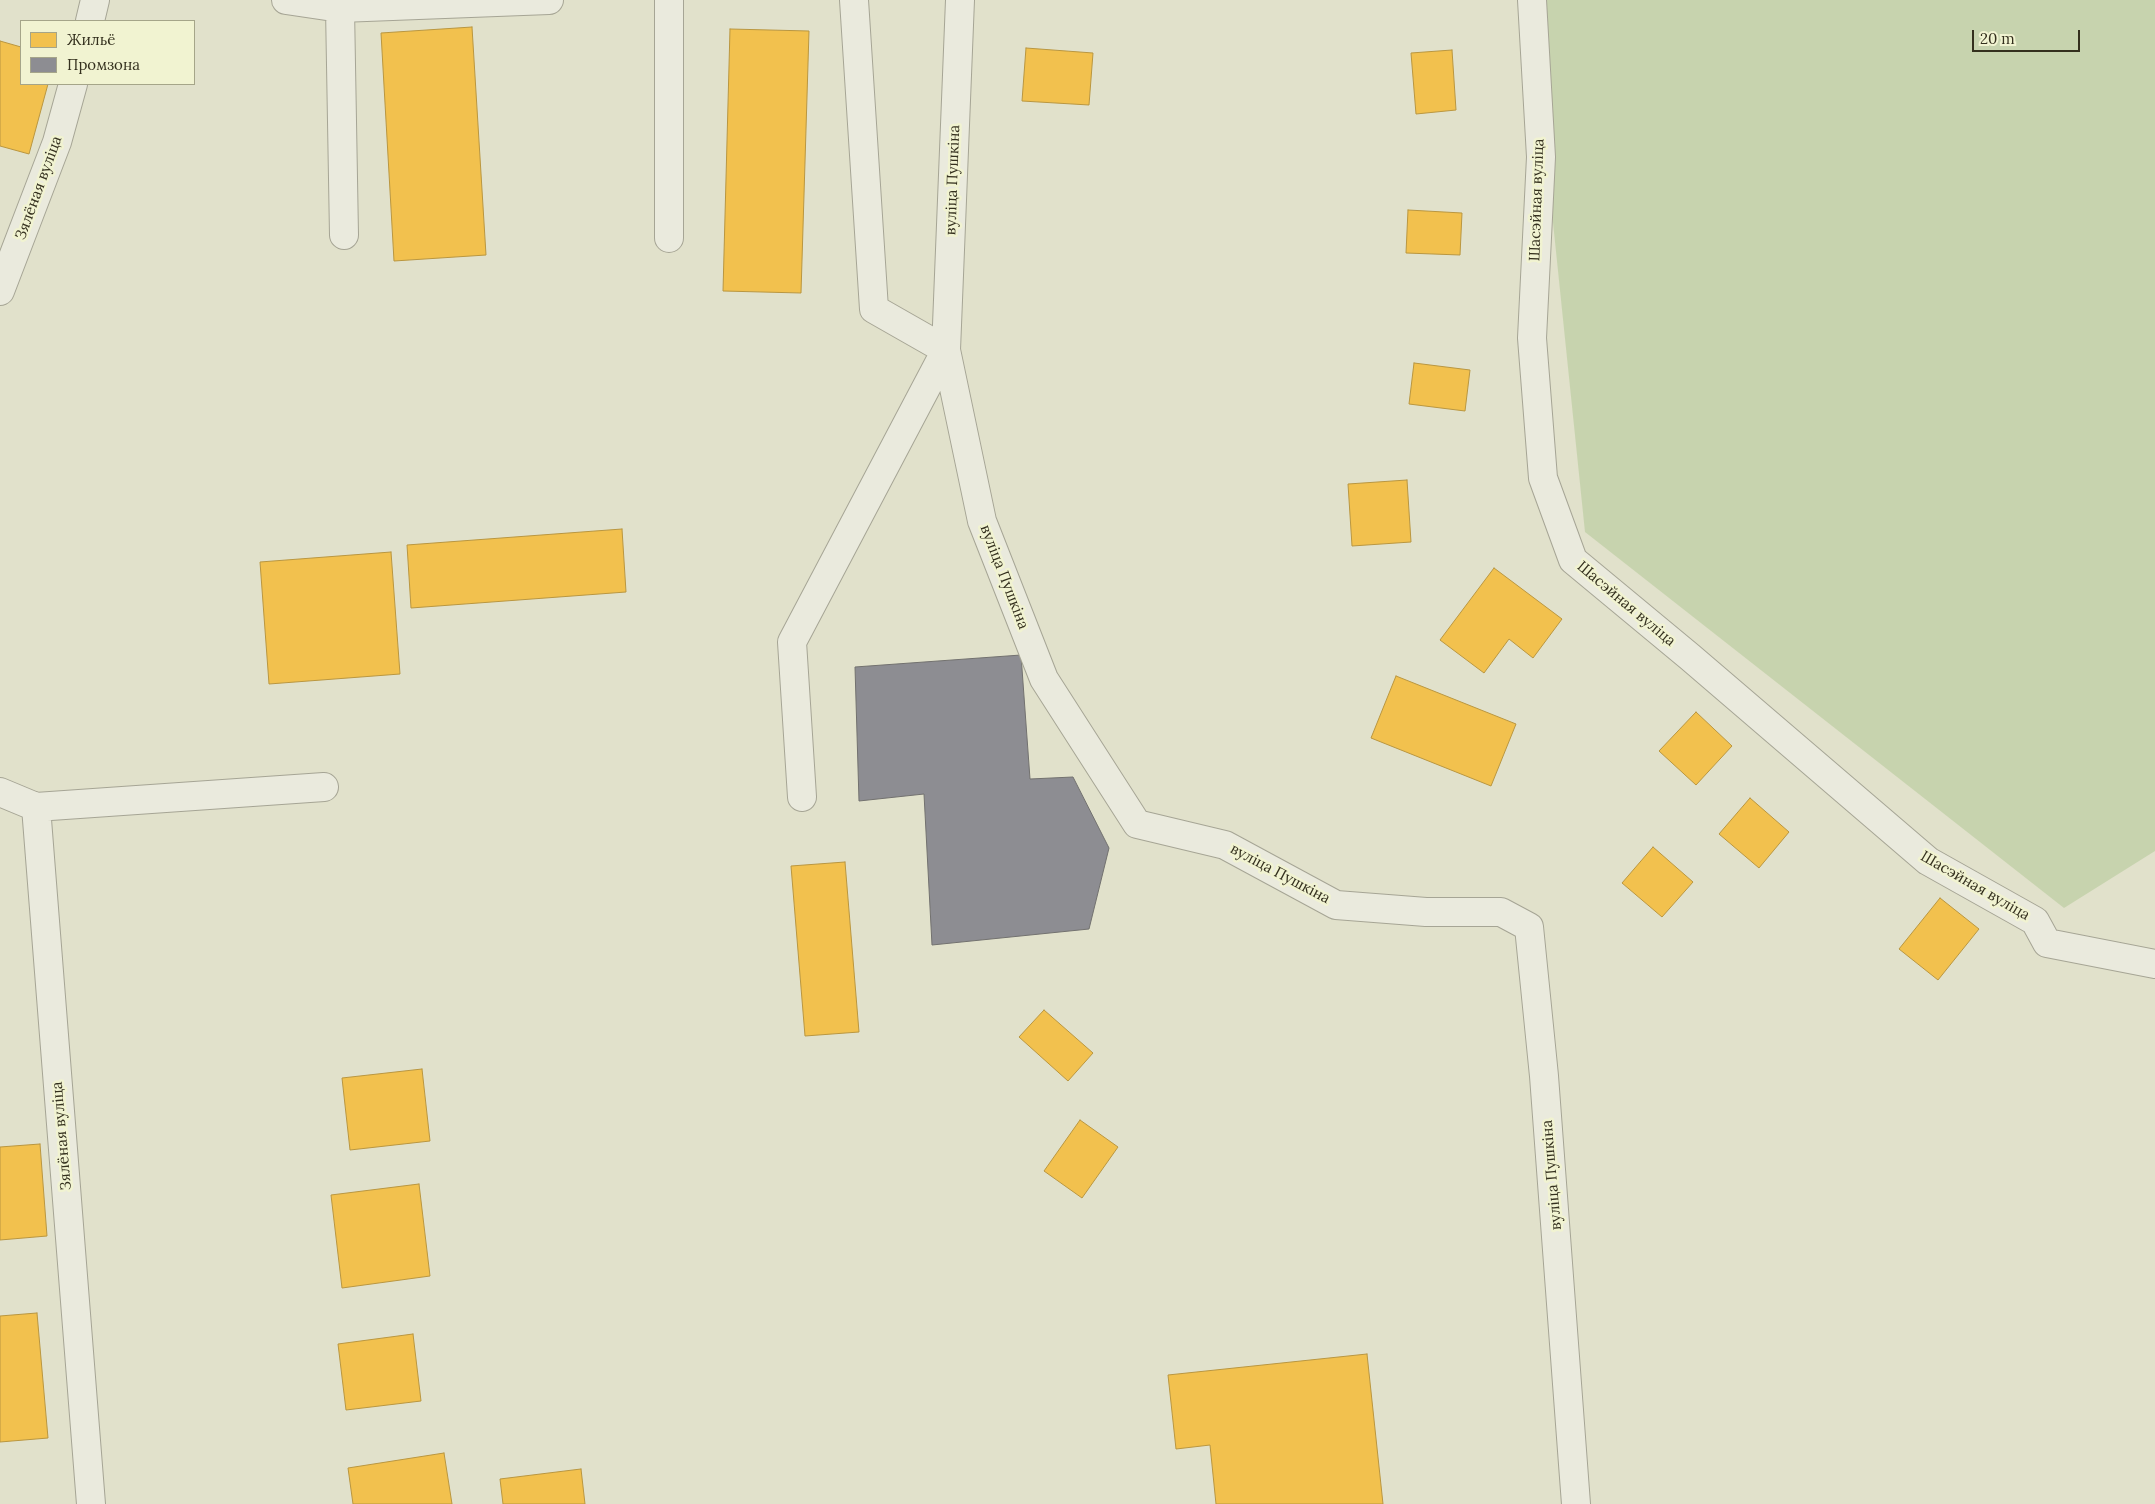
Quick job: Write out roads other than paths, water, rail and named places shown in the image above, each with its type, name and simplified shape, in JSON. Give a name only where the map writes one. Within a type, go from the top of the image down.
[{"type":"street","points":[[90,20],[95,0]]},
{"type":"street","points":[[286,0],[354,5],[549,0]]},
{"type":"street","points":[[669,0],[669,238]]},
{"type":"street","points":[[802,797],[792,642],[946,350],[874,309],[854,0]]},
{"type":"street","name":"вуліца Пушкіна","points":[[960,0],[946,350],[982,521],[1044,679],[1137,824],[1225,845],[1336,905],[1426,912],[1501,912],[1529,927],[1544,1076],[1576,1504]]},
{"type":"street","name":"Шасэйная вуліца","points":[[1532,0],[1541,157],[1532,338],[1543,478],[1573,560],[1690,657],[1928,861],[2035,921],[2047,943],[2155,964]]},
{"type":"street","points":[[344,235],[354,5]]},
{"type":"street","name":"Зялёная вуліца","points":[[0,291],[57,142],[73,85]]},
{"type":"street","points":[[0,792],[36,808],[324,787]]},
{"type":"street","name":"Зялёная вуліца","points":[[36,808],[92,1504]]}]
